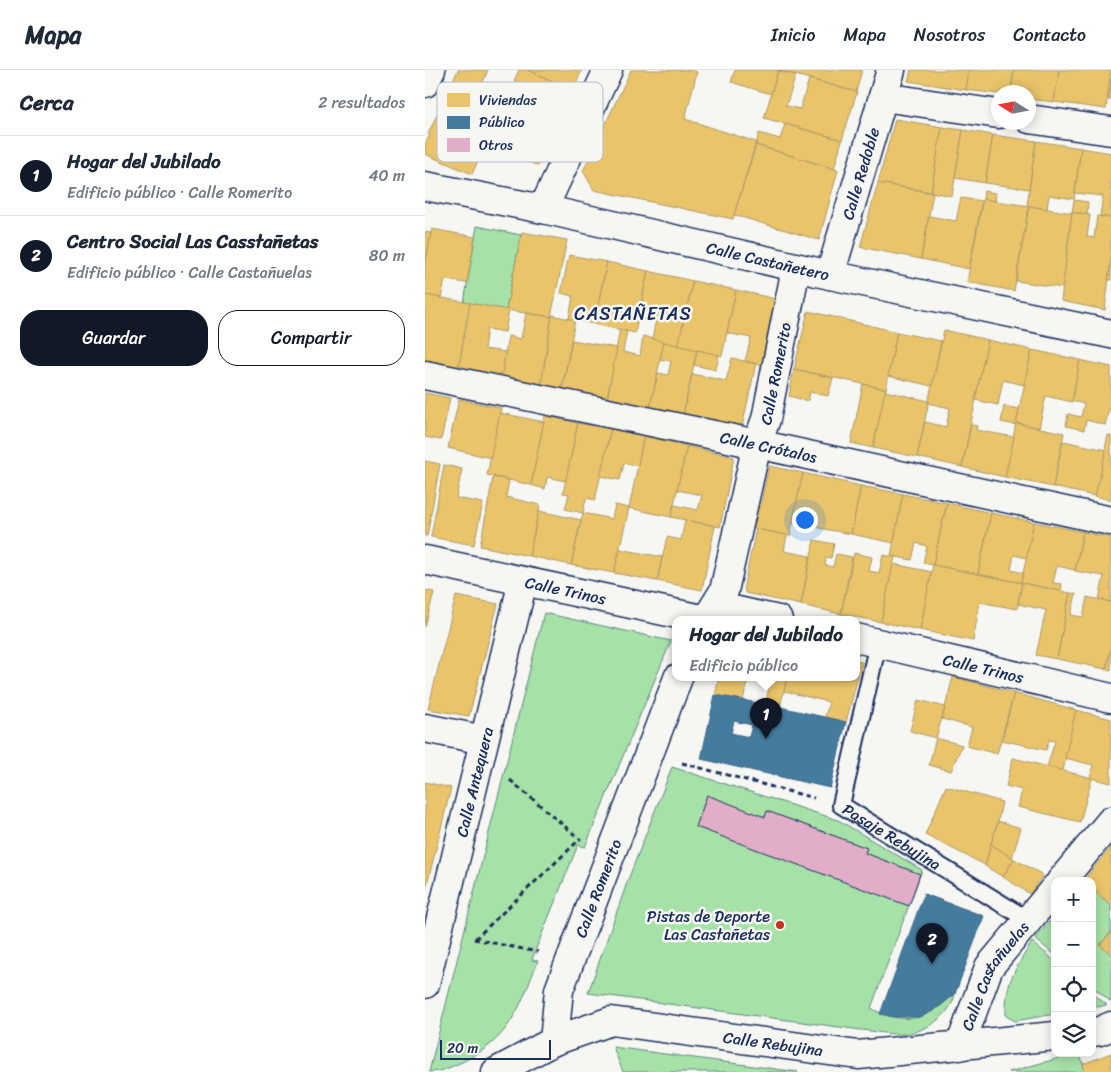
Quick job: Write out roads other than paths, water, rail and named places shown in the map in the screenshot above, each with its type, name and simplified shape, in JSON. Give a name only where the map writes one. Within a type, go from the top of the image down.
[{"type":"street","points":[[425,84],[431,70]]},
{"type":"street","points":[[602,82],[608,70]]},
{"type":"street","name":"Calle Redoble","points":[[830,275],[891,70]]},
{"type":"street","points":[[883,97],[991,113]]},
{"type":"street","points":[[1036,120],[1111,131]]},
{"type":"street","points":[[543,209],[565,162]]},
{"type":"street","name":"Calle Castañetero","points":[[425,186],[543,209],[796,268],[1111,334]]},
{"type":"street","name":"Calle Romerito","points":[[709,615],[724,591],[757,444],[766,419],[796,268]]},
{"type":"street","name":"Calle Crótalos","points":[[425,375],[757,444],[1111,521]]},
{"type":"street","name":"Calle Trinos","points":[[425,560],[523,581],[723,616]]},
{"type":"street","name":"Calle Antequera","points":[[425,984],[523,581]]},
{"type":"street","name":"Calle Trinos","points":[[867,640],[1111,698]]},
{"type":"street","name":"Calle Romerito","points":[[554,1041],[559,990],[677,681]]},
{"type":"street","points":[[425,728],[484,740]]},
{"type":"street","points":[[1064,877],[1111,821]]},
{"type":"street","name":"Calle Castañuelas","points":[[960,1046],[989,967],[1051,893]]},
{"type":"street","name":"Calle Rebujina","points":[[554,1041],[611,1021],[858,1055],[1051,1036]]},
{"type":"street","points":[[1096,1032],[1111,1026]]},
{"type":"street","points":[[496,1072],[554,1041]]},
{"type":"lane","name":"Pasaje Rebujina","points":[[867,640],[841,805],[1028,920]]},
{"type":"place","name":"Hogar del Jubilado","points":[[766,739]]},
{"type":"place","name":"Pistas de Deporte Las Castañetas","points":[[780,925]]},
{"type":"place","name":"Centro Social Las Casstañetas","points":[[932,964]]},
{"type":"district","name":"CASTAÑETAS","points":[[633,314]]}]
